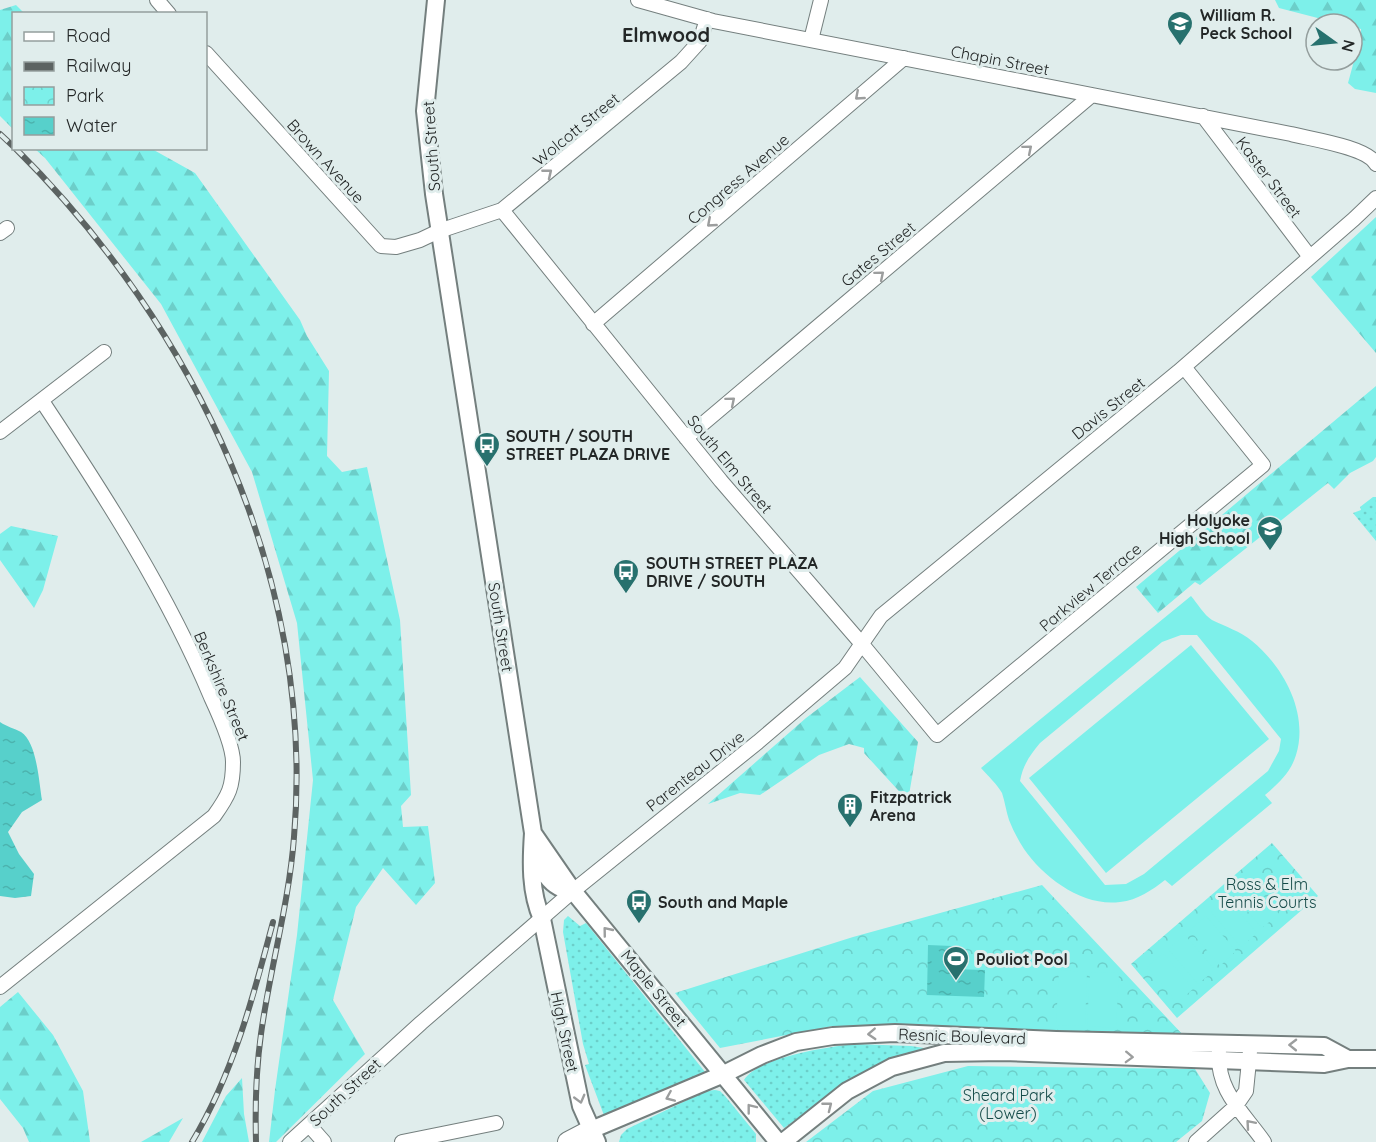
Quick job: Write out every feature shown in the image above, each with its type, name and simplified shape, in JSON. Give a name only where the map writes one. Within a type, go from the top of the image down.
[{"type":"highway","points":[[568,1142],[594,1136]]},
{"type":"main road","name":"South Street","points":[[436,0],[425,111],[439,231],[533,833],[531,867],[536,905],[542,919]]},
{"type":"main road","points":[[533,833],[539,861],[549,880],[560,890],[573,891]]},
{"type":"main road","name":"Maple Street","points":[[573,891],[778,1142]]},
{"type":"main road","name":"High Street","points":[[542,919],[581,1106],[594,1136]]},
{"type":"main road","name":"Resnic Boulevard","points":[[594,1136],[762,1055],[796,1042],[833,1036],[895,1033],[1250,1053],[1324,1064],[1348,1059],[1376,1059]]},
{"type":"main road","name":"Resnic Boulevard","points":[[783,1142],[847,1091],[892,1067],[944,1053],[1219,1052]]},
{"type":"street","points":[[157,0],[167,12]]},
{"type":"street","name":"Chapin Street","points":[[638,0],[707,19],[1291,134],[1357,151],[1374,160],[1376,164]]},
{"type":"street","points":[[811,40],[821,0]]},
{"type":"street","name":"Wolcott Street","points":[[439,231],[502,210],[602,130],[681,62],[700,40],[707,19]]},
{"type":"street","name":"Brown Avenue","points":[[207,54],[381,246],[396,247],[420,240],[439,231]]},
{"type":"street","name":"Congress Avenue","points":[[593,324],[904,58]]},
{"type":"street","name":"Gates Street","points":[[686,438],[1092,95]]},
{"type":"street","name":"Kaster Street","points":[[1203,116],[1310,256]]},
{"type":"street","name":"Davis Street","points":[[861,643],[880,616],[1184,367],[1376,198]]},
{"type":"street","name":"South Elm Street","points":[[502,210],[686,438],[937,735]]},
{"type":"street","points":[[0,432],[104,352]]},
{"type":"street","name":"Parkview Terrace","points":[[937,735],[1263,465],[1184,367]]},
{"type":"street","name":"Berkshire Street","points":[[0,987],[214,816],[229,794],[233,759],[220,719],[194,655],[104,496],[42,401]]},
{"type":"street","name":"Parenteau Drive","points":[[542,919],[845,668],[861,643]]},
{"type":"street","name":"South Street","points":[[290,1142],[421,1023],[542,919]]},
{"type":"street","points":[[1219,1052],[1224,1084],[1235,1107],[1264,1142]]},
{"type":"street","points":[[1196,1142],[1235,1107],[1246,1091],[1250,1053]]},
{"type":"street","points":[[402,1142],[496,1123]]},
{"type":"street","points":[[309,1125],[324,1142]]},
{"type":"green space","points":[[1275,0],[1376,0],[1376,93],[1355,89],[1348,83],[1351,72],[1364,72],[1364,12],[1304,12],[1304,14],[1279,8]]},
{"type":"green space","points":[[16,5],[23,12],[12,12],[12,128],[0,116],[0,10]]},
{"type":"green space","points":[[36,150],[154,150],[195,173],[300,320],[307,336],[329,371],[327,456],[342,472],[367,467],[400,620],[411,795],[401,806],[403,827],[428,826],[435,883],[416,905],[383,868],[356,907],[333,1000],[365,1054],[276,1142],[269,1142],[297,935],[313,780],[297,623],[252,472],[161,304],[45,158]]},
{"type":"green space","points":[[1376,217],[1376,353],[1311,277]]},
{"type":"green space","points":[[1376,386],[1376,457],[1373,461],[1350,473],[1334,489],[1328,483],[1200,585],[1195,582],[1158,613],[1136,587]]},
{"type":"green space","points":[[1376,497],[1376,541],[1353,513],[1361,510],[1360,507]]},
{"type":"green space","points":[[11,526],[58,536],[43,590],[34,608],[0,560],[0,534]]},
{"type":"green space","points":[[1191,596],[1209,618],[1238,632],[1264,652],[1291,692],[1299,724],[1299,739],[1294,761],[1284,777],[1265,795],[1272,803],[1172,886],[1165,880],[1139,897],[1120,902],[1092,900],[1079,895],[1053,880],[1042,870],[1032,860],[1016,835],[1009,820],[1002,793],[981,768]],"holes":[[[1181,635],[1197,635],[1281,739],[1279,751],[1268,771],[1144,874],[1126,884],[1105,885],[1020,781],[1023,770],[1040,743],[1162,642]]]},
{"type":"green space","points":[[1191,645],[1269,739],[1106,873],[1029,778]]},
{"type":"green space","points":[[860,677],[918,742],[908,801],[864,753],[864,748],[849,744],[819,755],[760,795],[740,793],[708,804],[806,718]]},
{"type":"green space","name":"Ross & Elm Tennis Courts","points":[[1272,843],[1318,896],[1177,1018],[1131,964]]},
{"type":"green space","points":[[1287,871],[1310,898],[1296,910],[1274,883]]},
{"type":"green space","points":[[1249,879],[1279,914],[1262,928],[1232,893]]},
{"type":"green space","points":[[1042,885],[1184,1036],[833,1026],[720,1048],[675,993],[853,937]]},
{"type":"green space","points":[[1227,898],[1257,933],[1241,947],[1211,912]]},
{"type":"green space","points":[[568,916],[580,926],[586,923],[705,1072],[704,1075],[605,1118],[585,1065],[589,1064],[583,1044],[563,932],[564,920]]},
{"type":"green space","points":[[1206,916],[1236,951],[1220,966],[1190,930]]},
{"type":"green space","points":[[1185,935],[1215,970],[1198,984],[1168,949]]},
{"type":"green space","points":[[1163,953],[1193,989],[1177,1003],[1147,967]]},
{"type":"green space","points":[[1059,970],[1087,972],[1085,1026],[1056,1025]]},
{"type":"green space","points":[[1090,972],[1119,973],[1116,1028],[1087,1026]]},
{"type":"green space","points":[[18,992],[53,1035],[83,1091],[90,1142],[29,1142],[23,1128],[0,1099],[0,1007]]},
{"type":"green space","points":[[854,1044],[924,1048],[923,1051],[833,1093],[784,1128],[744,1080],[763,1065],[778,1059],[794,1054]]},
{"type":"green space","name":"Sheard Park (Lower)","points":[[968,1066],[1195,1069],[1210,1093],[1202,1121],[1176,1142],[806,1142],[873,1091]]},
{"type":"green space","points":[[242,1078],[244,1114],[249,1142],[202,1142],[226,1096]]},
{"type":"green space","points":[[715,1090],[725,1096],[756,1134],[756,1142],[619,1142],[621,1135],[627,1129],[706,1091]]},
{"type":"green space","points":[[183,1118],[169,1142],[141,1142]]},
{"type":"water","points":[[0,722],[21,732],[26,737],[34,753],[38,774],[42,800],[22,812],[8,832],[19,854],[34,874],[31,896],[15,898],[0,896]]},
{"type":"water","name":"Pouliot Pool","points":[[928,945],[952,946],[951,969],[985,970],[984,997],[927,995]]},
{"type":"railway","points":[[0,134],[12,145]]},
{"type":"railway","points":[[17,150],[80,218],[138,295],[189,377],[231,463],[263,553],[285,646],[296,741],[292,862],[259,1048],[256,1142]]},
{"type":"railway","points":[[192,1142],[230,1063],[249,1007],[273,922]]},
{"type":"place","name":"William R. Peck School","points":[[1180,47]]},
{"type":"place","name":"SOUTH / SOUTH STREET PLAZA DRIVE","points":[[487,468]]},
{"type":"place","name":"Holyoke High School","points":[[1270,552]]},
{"type":"place","name":"SOUTH STREET PLAZA DRIVE / SOUTH","points":[[626,595]]},
{"type":"place","name":"Fitzpatrick Arena","points":[[850,829]]},
{"type":"place","name":"South and Maple","points":[[639,925]]},
{"type":"place","name":"Pouliot Pool","points":[[956,982]]},
{"type":"district","name":"Elmwood","points":[[666,34]]}]
